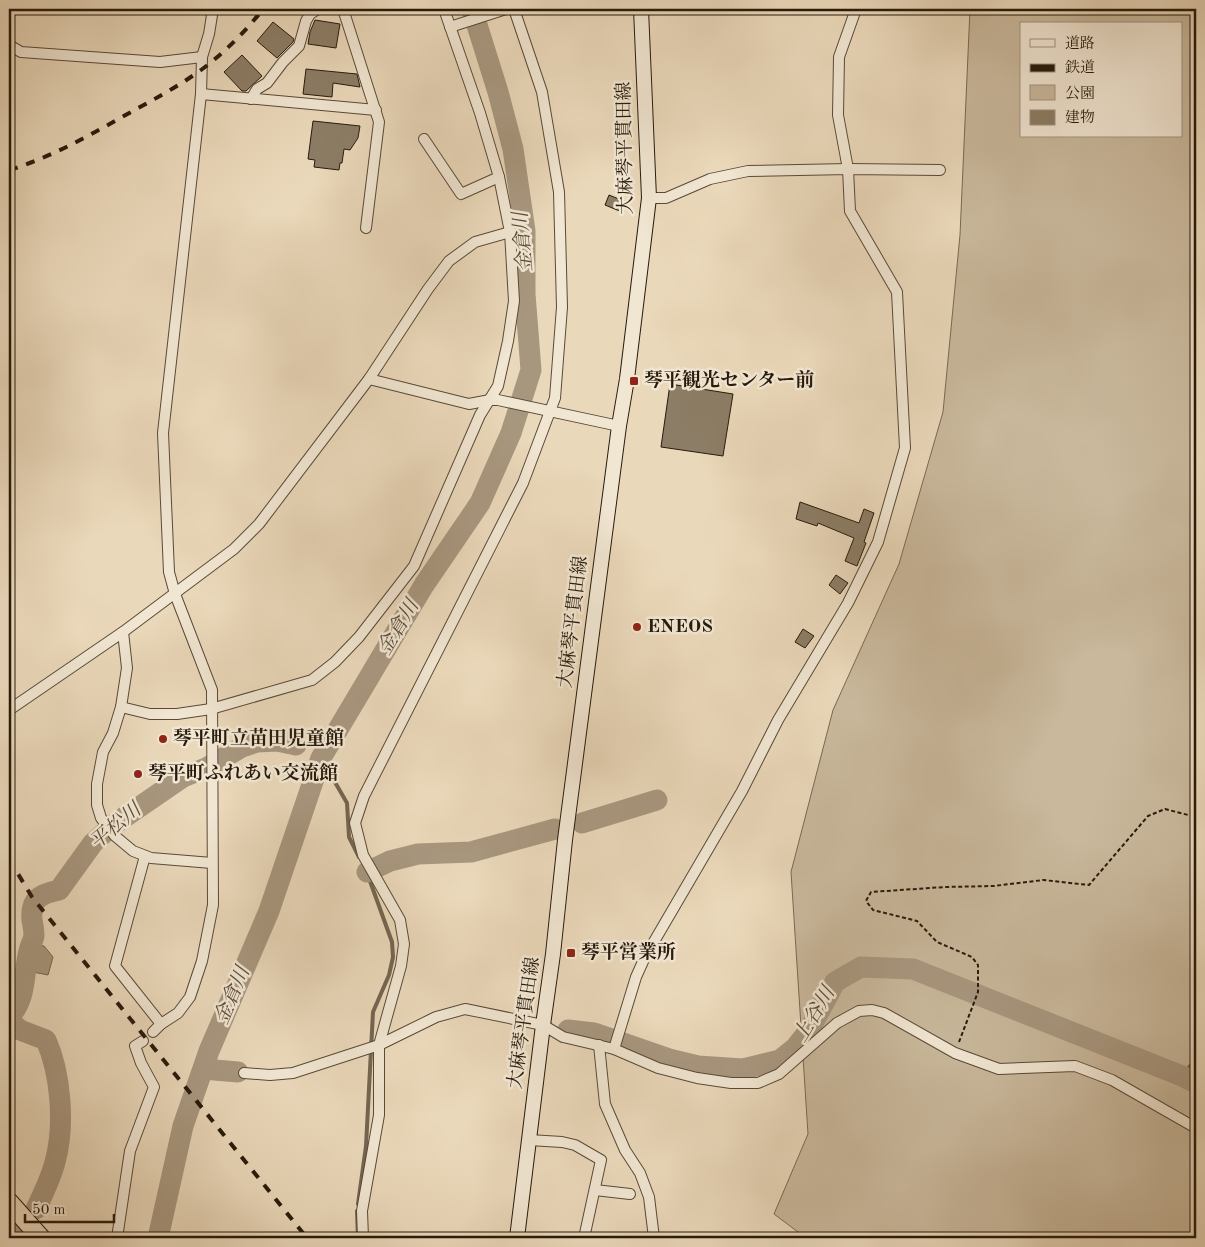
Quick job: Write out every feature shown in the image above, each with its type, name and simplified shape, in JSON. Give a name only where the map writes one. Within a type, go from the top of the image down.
[{"type":"highway","points":[[9,1202],[41,1238]]},
{"type":"main road","name":"大麻琴平貫田線","points":[[517,1238],[565,840],[619,426],[627,379],[648,198],[640,9]]},
{"type":"street","points":[[153,1032],[161,1024],[178,1013],[190,997],[202,962],[213,905],[212,690],[175,594],[169,572],[163,433],[201,94],[202,57],[213,9]]},
{"type":"street","points":[[251,99],[298,46],[310,14],[318,9],[322,9]]},
{"type":"street","points":[[343,9],[376,110],[378,122],[366,228]]},
{"type":"street","points":[[121,707],[150,714],[177,714],[211,709],[312,680],[335,662],[359,637],[414,566],[480,416],[494,400],[508,341],[514,301],[510,232],[499,177],[480,112],[444,9]]},
{"type":"street","points":[[450,27],[506,9]]},
{"type":"street","points":[[363,1238],[362,1211],[379,1115],[379,1045],[401,966],[404,944],[400,920],[363,854],[356,823],[364,796],[523,483],[547,411],[555,398],[562,307],[559,192],[542,92],[514,9]]},
{"type":"street","points":[[614,1049],[636,977],[645,957],[742,791],[778,720],[848,603],[878,542],[905,448],[897,292],[850,211],[848,169],[838,115],[839,57],[856,9]]},
{"type":"street","points":[[9,45],[21,52],[160,62],[202,57]]},
{"type":"street","points":[[201,94],[376,110]]},
{"type":"street","points":[[424,139],[462,194],[499,177]]},
{"type":"street","points":[[648,198],[666,198],[710,179],[748,171],[940,170]]},
{"type":"street","points":[[9,710],[123,632],[234,549],[259,524],[370,379],[428,288],[449,261],[475,242],[510,232]]},
{"type":"street","points":[[370,379],[469,404],[494,400],[619,426]]},
{"type":"street","points":[[123,632],[126,668],[121,707],[103,752],[97,784],[101,818],[115,836],[133,851],[145,856],[212,862]]},
{"type":"street","points":[[145,856],[116,966],[161,1024]]},
{"type":"street","points":[[244,1073],[270,1075],[293,1073],[379,1045],[436,1017],[465,1009],[543,1025],[563,1036],[614,1049],[658,1068],[697,1078],[731,1083],[758,1084],[778,1074],[837,1023],[859,1012],[872,1010],[884,1013],[955,1053],[999,1069],[1075,1066],[1112,1080],[1196,1128]]},
{"type":"street","points":[[117,1238],[130,1151],[154,1087],[141,1063],[136,1046],[143,1041]]},
{"type":"street","points":[[599,1045],[605,1104],[625,1150],[640,1173],[649,1197],[654,1238]]},
{"type":"street","points":[[529,1140],[562,1142],[575,1145],[602,1160],[584,1238]]},
{"type":"street","points":[[595,1190],[630,1194]]},
{"type":"path","points":[[955,1053],[978,992],[978,965],[972,957],[937,942],[917,921],[874,910],[866,900],[871,892],[994,886],[1043,880],[1089,885],[1148,816],[1165,809],[1196,817]]},
{"type":"green space","points":[[970,9],[1196,9],[1196,1238],[806,1238],[774,1214],[808,1134],[791,872],[833,710],[899,564],[943,412],[960,235]]},
{"type":"shaded area","points":[[39,945],[44,946],[53,957],[48,975],[33,972]]},
{"type":"building","points":[[315,20],[340,24],[336,48],[308,44]]},
{"type":"building","points":[[273,22],[294,39],[277,58],[257,41]]},
{"type":"building","points":[[242,55],[262,76],[246,91],[242,91],[224,72]]},
{"type":"building","points":[[306,69],[357,74],[360,87],[333,83],[332,97],[303,94]]},
{"type":"building","points":[[313,121],[360,126],[358,138],[350,150],[344,149],[339,170],[314,167],[315,160],[308,159]]},
{"type":"building","points":[[609,195],[626,202],[622,212],[605,205]]},
{"type":"building","points":[[670,384],[733,394],[723,456],[661,447]]},
{"type":"building","points":[[800,502],[859,523],[864,509],[874,513],[864,542],[866,543],[857,566],[845,561],[854,538],[818,523],[817,526],[796,519]]},
{"type":"building","points":[[836,575],[848,583],[840,594],[829,585]]},
{"type":"building","points":[[803,629],[814,636],[805,648],[795,642]]},
{"type":"waterway","name":"金倉川","points":[[158,1238],[183,1126],[209,1051],[269,911],[321,758],[424,585],[480,503],[511,433],[531,370],[525,294],[525,231],[513,149],[498,92],[472,9]]},
{"type":"waterway","name":"平松川","points":[[9,1017],[19,1002],[24,986],[29,949],[34,936],[32,913],[35,902],[46,893],[59,890],[93,843],[113,825],[183,777],[206,768],[242,747],[257,742],[277,741],[296,745]]},
{"type":"waterway","points":[[321,758],[347,803],[349,837],[359,857]]},
{"type":"waterway","points":[[582,823],[657,800]]},
{"type":"waterway","points":[[367,872],[390,861],[418,854],[471,852],[555,829]]},
{"type":"waterway","points":[[358,1204],[366,1146],[373,1012],[389,975],[393,957],[392,942],[366,870]]},
{"type":"waterway","name":"上谷川","points":[[568,1030],[594,1033],[669,1059],[698,1066],[743,1069],[780,1060],[795,1048],[810,1029],[835,982],[861,967],[913,969],[1196,1083]]},
{"type":"waterway","name":"平松川","points":[[9,1021],[20,1030],[46,1040],[58,1084],[61,1117],[58,1148],[47,1186],[36,1209]]},
{"type":"waterway","points":[[1182,1076],[1196,1059]]},
{"type":"waterway","name":"上谷川","points":[[203,1069],[238,1072]]},
{"type":"waterway","points":[[357,1211],[358,1238]]},
{"type":"waterway","name":"平松川","points":[[9,1232],[13,1228]]},
{"type":"railway","points":[[9,170],[67,147],[182,83],[226,49],[263,9]]},
{"type":"railway","points":[[9,859],[32,897],[307,1238]]},
{"type":"place","name":"琴平観光センター前","points":[[634,381]]},
{"type":"place","name":"ENEOS","points":[[637,627]]},
{"type":"place","name":"琴平町立苗田児童館","points":[[163,739]]},
{"type":"place","name":"琴平町ふれあい交流館","points":[[138,774]]},
{"type":"place","name":"琴平営業所","points":[[571,953]]}]
